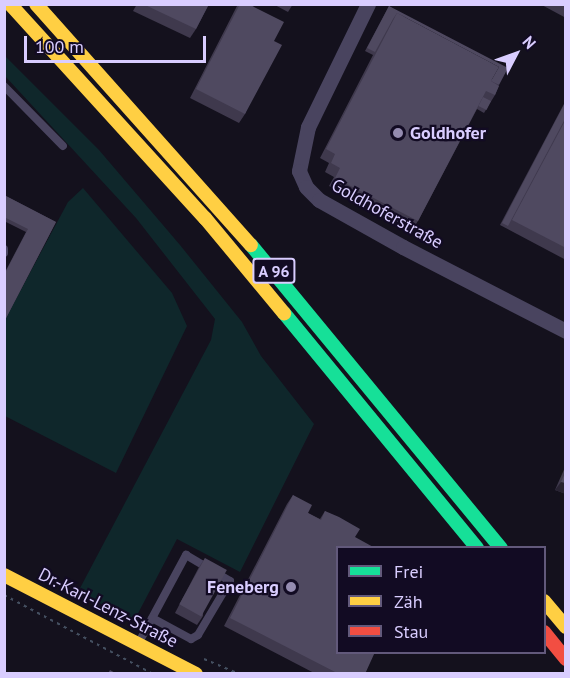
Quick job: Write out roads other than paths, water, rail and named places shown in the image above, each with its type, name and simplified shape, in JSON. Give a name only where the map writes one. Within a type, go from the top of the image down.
[{"type":"main road","name":"A 96","points":[[10,4],[205,218],[475,546]]},
{"type":"main road","name":"A 96","points":[[36,4],[218,205],[499,546]]},
{"type":"main road","name":"Dr.-Karl-Lenz-Straße","points":[[4,575],[196,674]]},
{"type":"main road","points":[[546,603],[566,627]]},
{"type":"main road","points":[[546,634],[566,658]]},
{"type":"street","name":"Goldhoferstraße","points":[[368,4],[308,127],[299,171],[306,187],[319,200],[402,247],[566,331]]},
{"type":"lane","points":[[4,86],[63,146]]},
{"type":"lane","points":[[138,644],[152,618],[186,555],[225,575],[230,581],[198,635],[191,639],[152,618]]},
{"type":"place","name":"Goldhofer","points":[[398,133]]},
{"type":"place","name":"Feneberg","points":[[291,587]]}]
